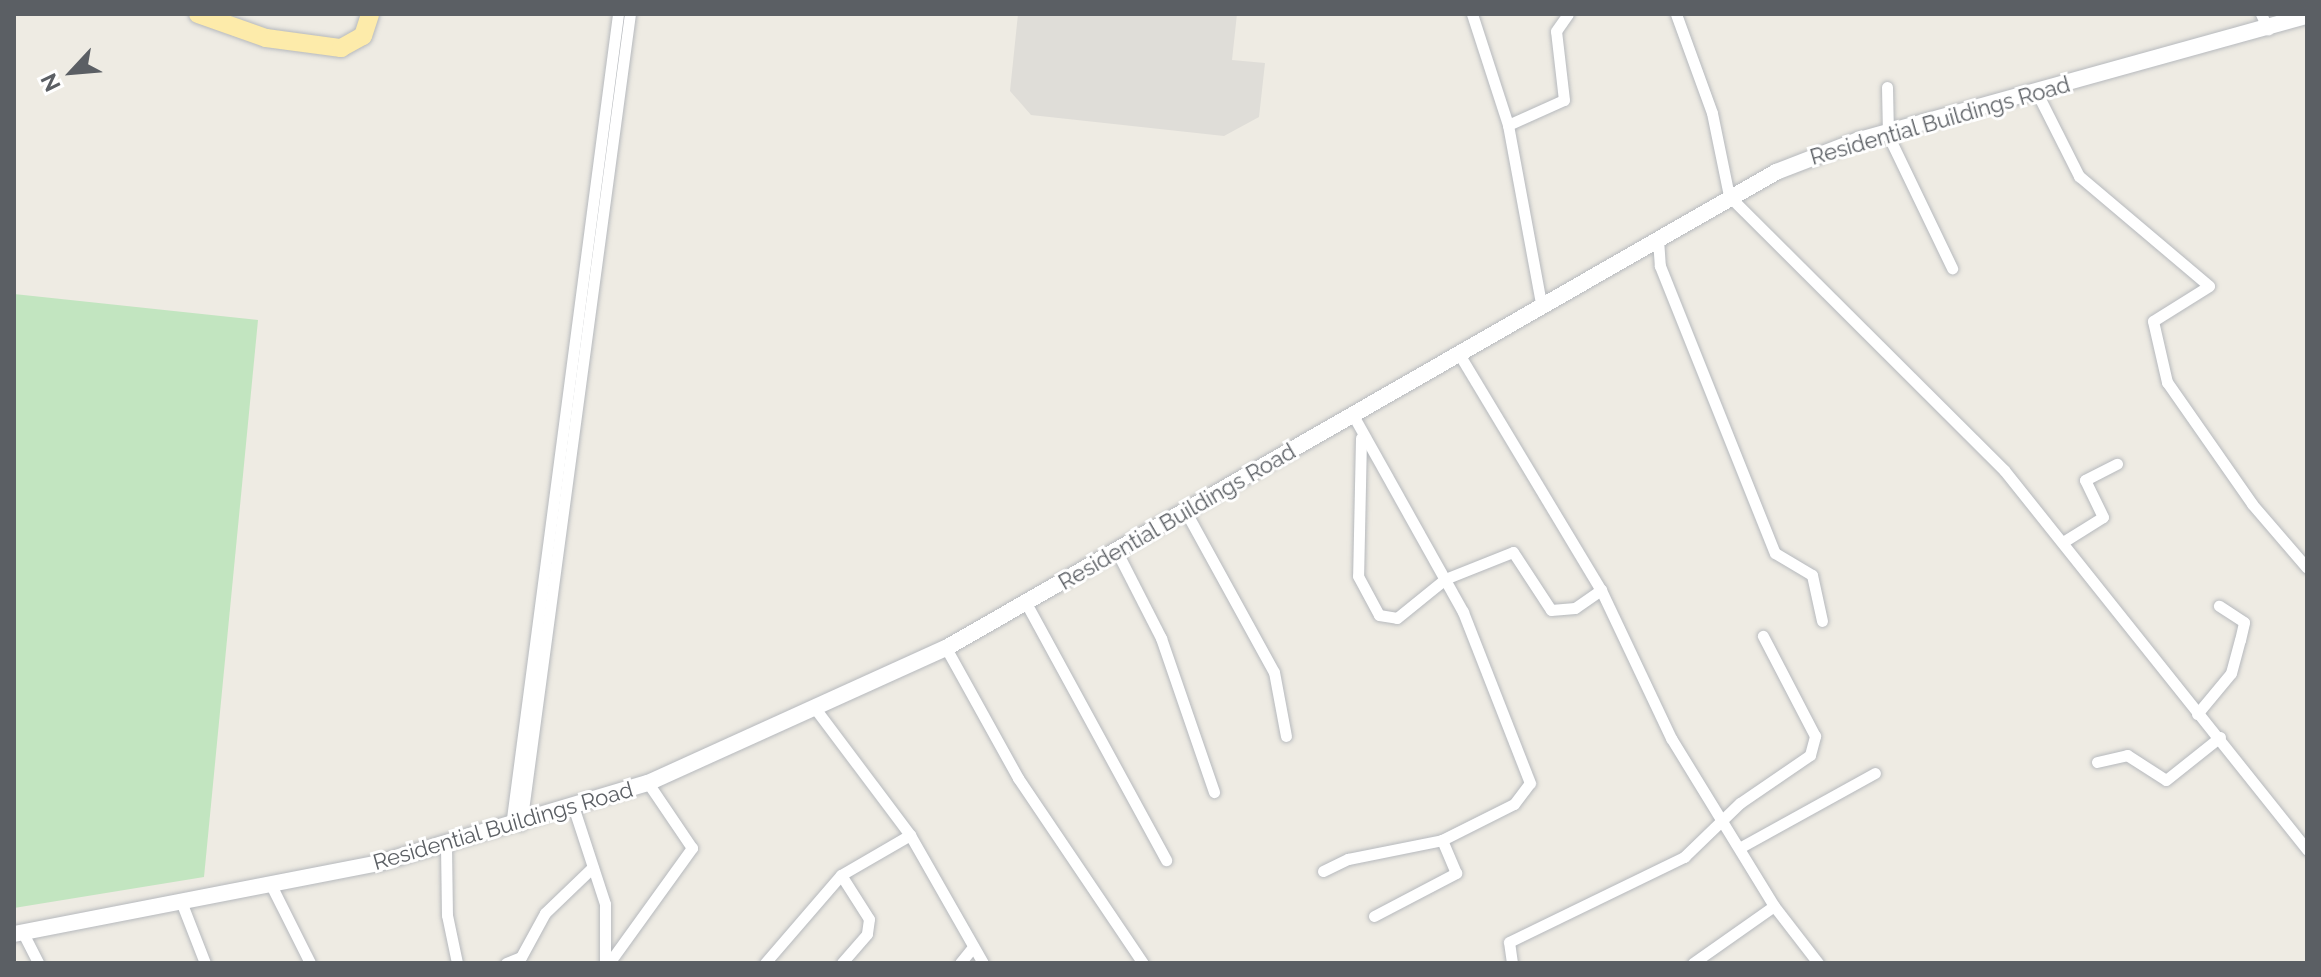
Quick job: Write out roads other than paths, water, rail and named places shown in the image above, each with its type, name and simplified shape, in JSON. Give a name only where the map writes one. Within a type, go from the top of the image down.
[{"type":"main road","points":[[198,14],[266,38],[341,48],[363,36],[370,14]]},
{"type":"main road","name":"Residential Buildings Road","points":[[18,934],[272,887],[516,827],[648,783],[817,711],[946,648],[1187,514],[1729,196],[1816,155],[2038,95],[2265,21],[2307,16]]},
{"type":"street","points":[[516,827],[618,14]]},
{"type":"street","points":[[516,827],[630,14]]},
{"type":"street","points":[[1472,14],[1508,125],[1542,308]]},
{"type":"street","points":[[1508,125],[1564,100],[1556,31],[1568,14]]},
{"type":"street","points":[[1676,14],[1712,113],[1729,196],[2004,470],[2197,714],[2220,737],[2307,850]]},
{"type":"street","points":[[1887,87],[1888,135],[1952,268]]},
{"type":"street","points":[[2038,95],[2079,176],[2209,286],[2153,321],[2167,382],[2243,493],[2307,568]]},
{"type":"street","points":[[1658,239],[1660,266],[1775,553],[1812,575],[1822,621]]},
{"type":"street","points":[[1459,354],[1601,590],[1671,738],[1741,847],[1774,906],[1818,963]]},
{"type":"street","points":[[1323,871],[1348,859],[1442,840],[1514,804],[1530,783],[1445,579],[1361,438],[1353,415]]},
{"type":"street","points":[[1361,438],[1357,557],[1367,603],[1393,619],[1445,579],[1513,552],[1551,610],[1575,608],[1601,590]]},
{"type":"street","points":[[2063,542],[2103,517],[2085,480],[2117,464]]},
{"type":"street","points":[[1187,514],[1274,672],[1286,736]]},
{"type":"street","points":[[1117,552],[1161,638],[1214,792]]},
{"type":"street","points":[[1026,603],[1166,860]]},
{"type":"street","points":[[2197,714],[2231,673],[2244,622],[2219,606]]},
{"type":"street","points":[[1512,963],[1507,944],[1684,857],[1722,820],[1816,743],[1763,636]]},
{"type":"street","points":[[946,648],[1018,778],[1143,963]]},
{"type":"street","points":[[817,711],[910,835],[983,963]]},
{"type":"street","points":[[2097,762],[2127,755],[2166,780],[2220,737]]},
{"type":"street","points":[[1741,847],[1875,773]]},
{"type":"street","points":[[607,963],[692,848],[648,783]]},
{"type":"street","points":[[574,809],[607,920],[607,963]]},
{"type":"street","points":[[765,963],[841,875],[910,835]]},
{"type":"street","points":[[1374,916],[1456,873],[1442,840]]},
{"type":"street","points":[[446,845],[447,915],[457,963]]},
{"type":"street","points":[[506,963],[521,957],[545,913],[593,867]]},
{"type":"street","points":[[841,875],[869,919],[867,934],[842,963]]},
{"type":"street","points":[[272,887],[310,963]]},
{"type":"street","points":[[182,904],[205,963]]},
{"type":"street","points":[[1693,963],[1774,906]]},
{"type":"street","points":[[18,934],[38,963]]},
{"type":"street","points":[[960,963],[973,947]]}]
